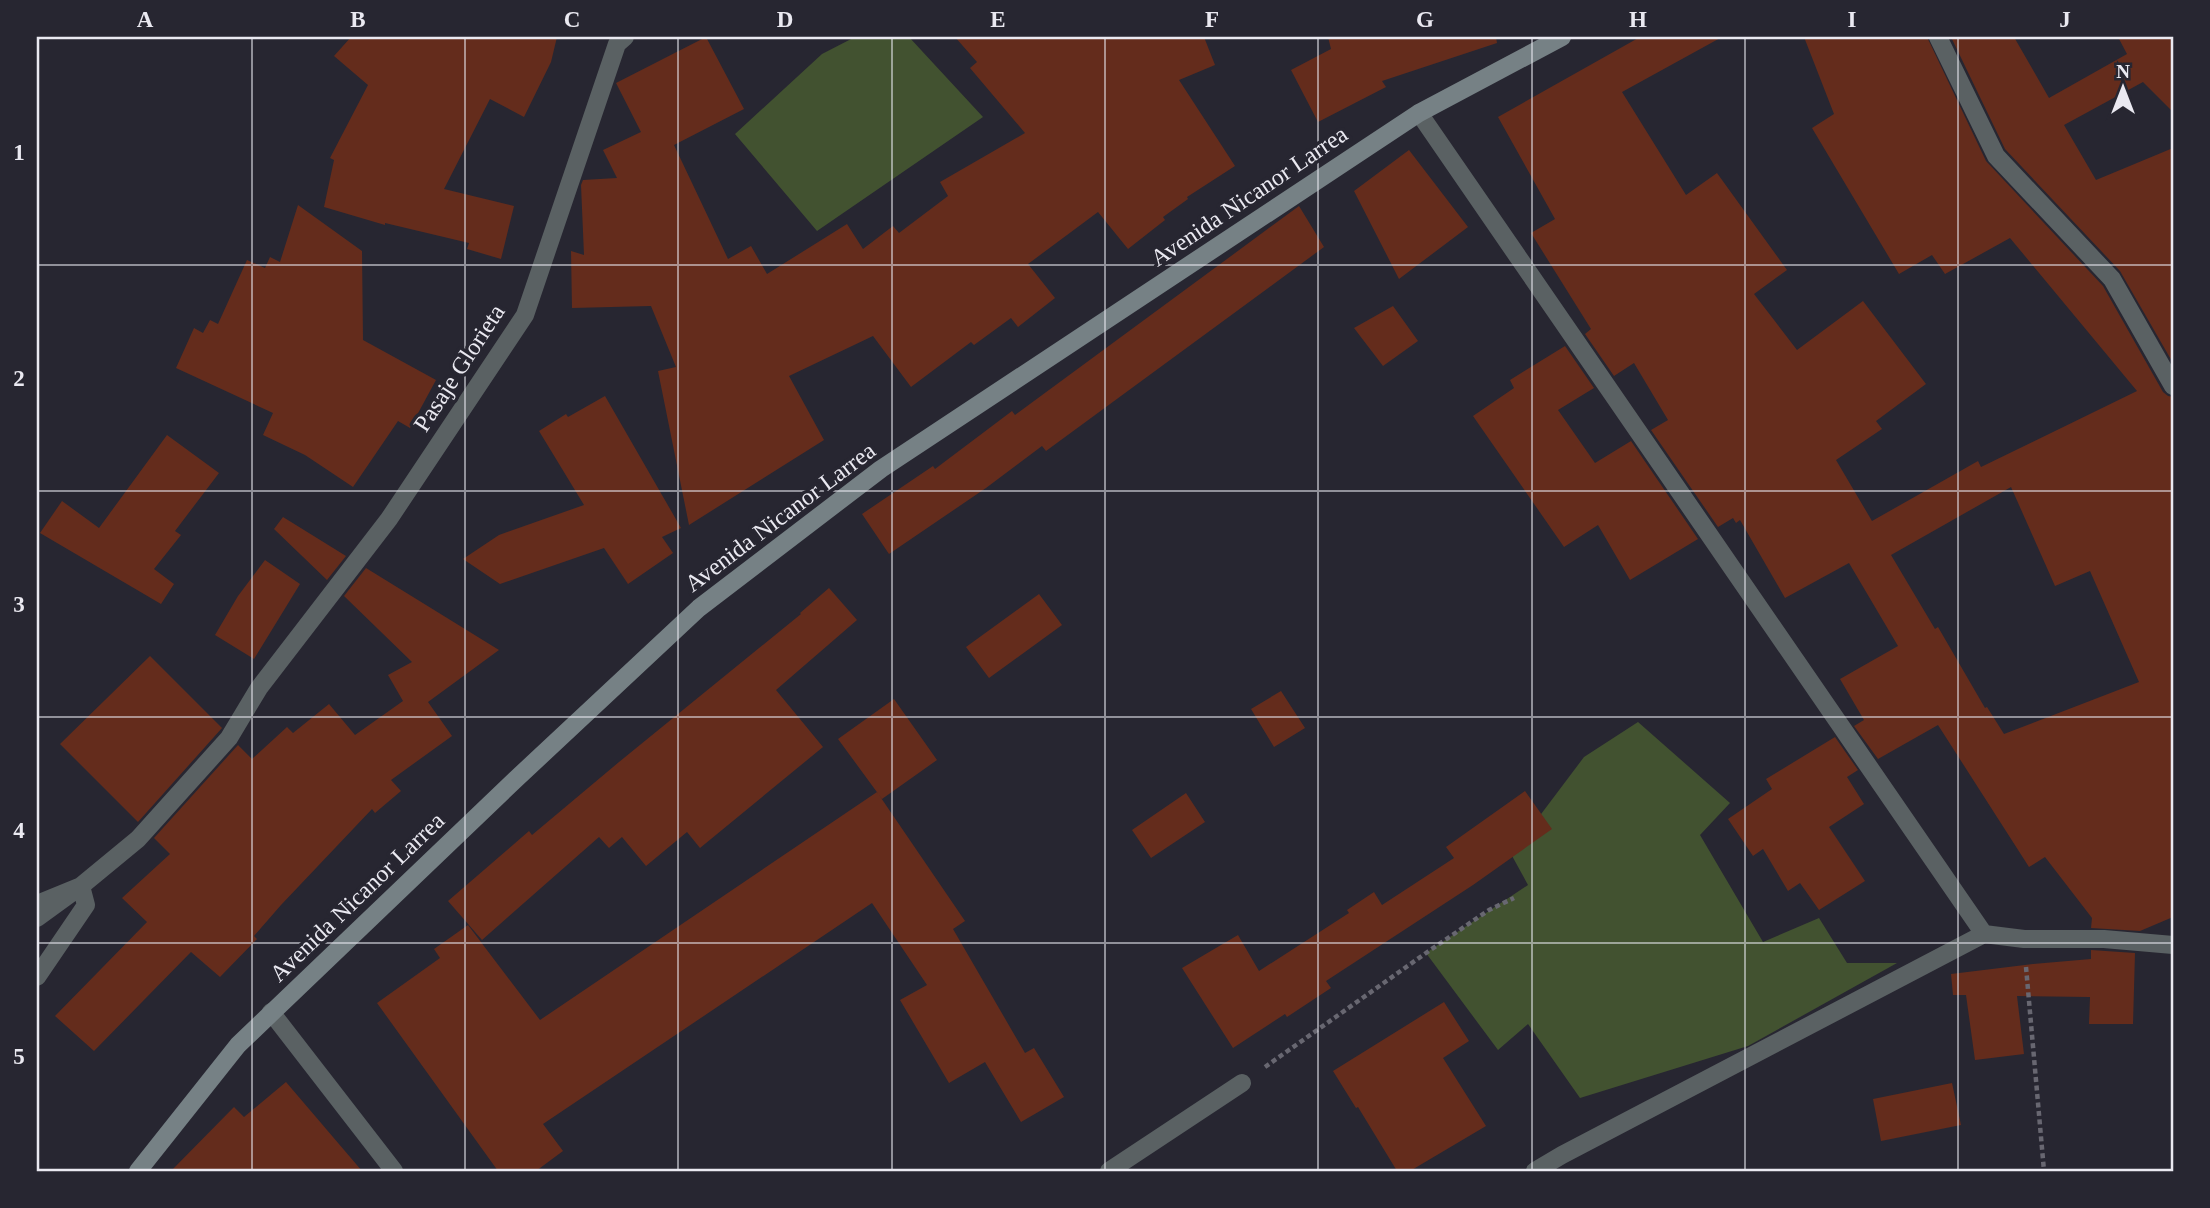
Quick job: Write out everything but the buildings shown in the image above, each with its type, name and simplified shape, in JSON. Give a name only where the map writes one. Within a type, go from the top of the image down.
[{"type":"main road","name":"Avenida Nicanor Larrea","points":[[138,1171],[238,1045],[699,608],[881,469],[1419,113],[1562,37]]},
{"type":"street","name":"Pasaje Glorieta","points":[[81,886],[138,839],[229,738],[259,688],[389,519],[525,315],[617,44],[625,37]]},
{"type":"street","points":[[1938,37],[1996,156],[2112,279],[2173,386]]},
{"type":"street","points":[[1419,113],[1984,934]]},
{"type":"street","points":[[37,904],[81,886]]},
{"type":"street","points":[[37,918],[81,886]]},
{"type":"street","points":[[37,977],[86,905],[81,886]]},
{"type":"street","points":[[1535,1171],[1984,934],[2024,939],[2104,939],[2173,944]]},
{"type":"street","points":[[271,1012],[394,1171]]},
{"type":"street","points":[[1110,1171],[1242,1083]]},
{"type":"path","points":[[1242,1083],[1436,946],[1489,910],[1514,898]]},
{"type":"path","points":[[2024,939],[2044,1171]]},
{"type":"green space","points":[[855,37],[909,37],[983,117],[817,231],[735,134],[822,54]]},
{"type":"green space","points":[[1638,722],[1730,803],[1700,835],[1763,942],[1819,918],[1847,963],[1897,963],[1748,1046],[1580,1098],[1528,1024],[1498,1050],[1426,953],[1528,885],[1511,854],[1584,757]]}]
